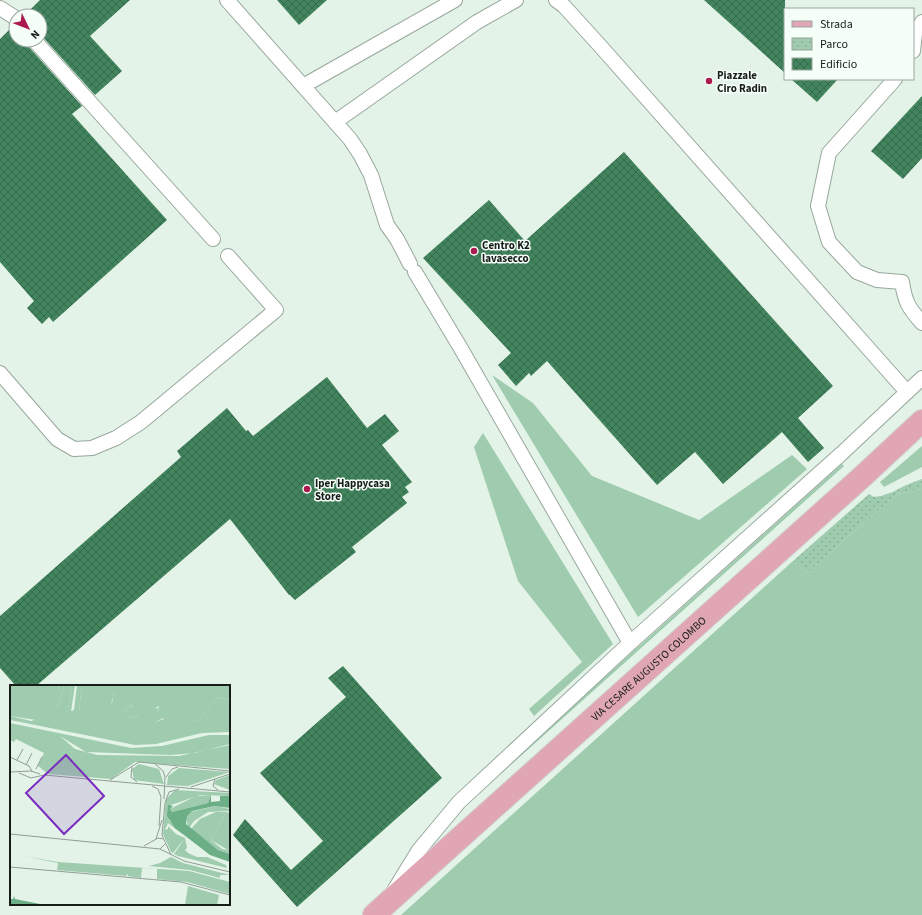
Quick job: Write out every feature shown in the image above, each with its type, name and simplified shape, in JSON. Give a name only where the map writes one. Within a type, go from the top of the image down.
[{"type":"main road","name":"VIA CESARE AUGUSTO COLOMBO","points":[[379,910],[922,421]]},
{"type":"lane","points":[[227,0],[350,139],[360,154],[371,175],[387,225],[397,239],[412,268],[460,347],[630,643]]},
{"type":"lane","points":[[303,86],[455,0]]},
{"type":"lane","points":[[335,122],[477,22],[516,0]]},
{"type":"lane","points":[[556,0],[564,6],[602,48],[907,392]]},
{"type":"lane","points":[[914,42],[915,33],[922,22]]},
{"type":"lane","points":[[41,48],[213,239]]},
{"type":"lane","points":[[894,80],[829,153],[818,206],[829,242],[857,272],[877,280],[902,282],[904,295],[910,309],[922,322]]},
{"type":"lane","points":[[0,373],[58,439],[74,449],[92,448],[116,438],[141,422],[276,310],[228,256]]},
{"type":"lane","points":[[379,910],[419,850],[459,802],[630,643],[841,454],[922,378]]},
{"type":"green space","points":[[492,375],[533,403],[592,476],[699,520],[792,455],[807,469],[638,617]]},
{"type":"green space","points":[[483,433],[613,644],[534,716],[529,709],[582,662],[518,581],[474,447]]},
{"type":"green space","points":[[922,446],[922,467],[884,487],[880,482]]},
{"type":"green space","points":[[842,464],[844,466],[485,788],[483,786]]},
{"type":"green space","points":[[922,479],[922,489],[897,494],[807,573],[793,561],[869,494],[874,497],[881,496]]},
{"type":"green space","points":[[922,489],[922,915],[401,915],[793,561],[807,573],[897,494]]},
{"type":"building","points":[[40,0],[130,0],[90,36],[122,71],[95,95],[48,43],[48,8],[32,8]]},
{"type":"building","points":[[277,0],[327,0],[299,25]]},
{"type":"building","points":[[704,0],[785,0],[784,72]]},
{"type":"building","points":[[8,31],[8,48],[30,48],[82,106],[72,114],[167,220],[53,322],[49,317],[42,324],[27,308],[34,301],[0,262],[0,39]]},
{"type":"building","points":[[792,80],[837,80],[817,102]]},
{"type":"building","points":[[922,96],[922,158],[903,179],[871,151]]},
{"type":"building","points":[[624,152],[833,386],[798,418],[824,448],[808,462],[782,432],[723,484],[695,452],[657,485],[547,361],[531,376],[529,373],[516,386],[498,365],[511,353],[423,258],[489,200],[525,241]]},
{"type":"building","points":[[327,377],[367,428],[385,414],[399,431],[382,445],[412,482],[405,487],[409,492],[402,497],[407,503],[352,547],[356,552],[295,600],[289,595],[230,519],[37,685],[15,685],[0,668],[0,616],[181,457],[177,451],[227,408],[246,431],[248,430],[253,436]]},
{"type":"building","points":[[343,666],[442,778],[297,907],[233,835],[245,819],[291,870],[323,841],[260,773],[346,697],[328,678]]},
{"type":"place","name":"Piazzale Ciro Radin","points":[[709,81]]},
{"type":"place","name":"Centro K2 lavasecco","points":[[474,251]]},
{"type":"place","name":"Iper Happycasa Store","points":[[307,489]]}]
